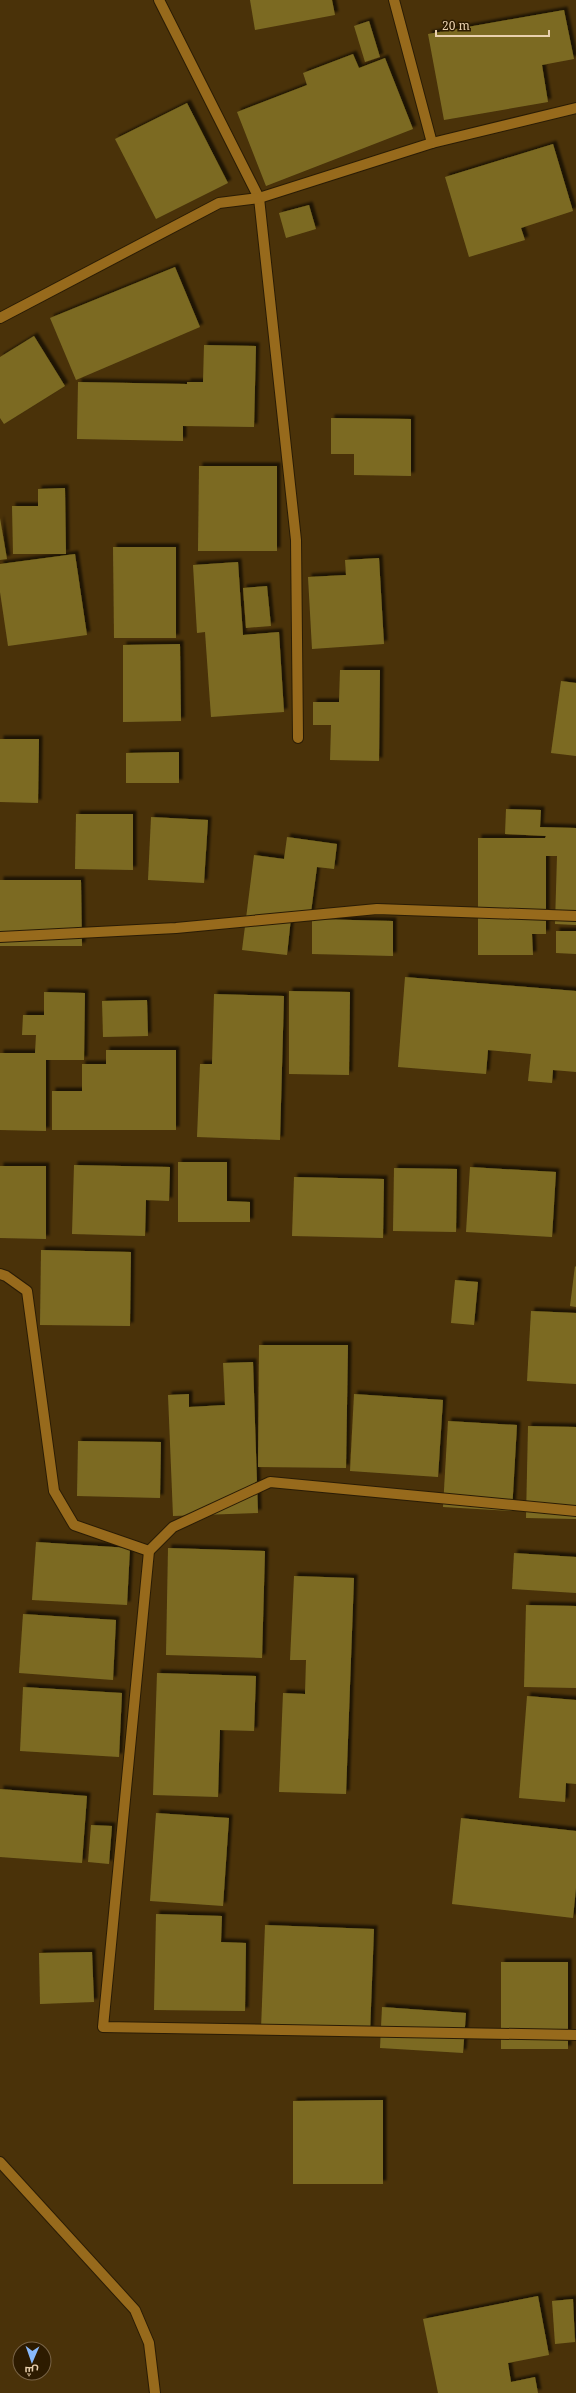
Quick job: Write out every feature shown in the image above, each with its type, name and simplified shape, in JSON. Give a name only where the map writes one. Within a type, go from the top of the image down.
[{"type":"street","points":[[159,0],[259,198],[296,540],[298,738]]},
{"type":"street","points":[[394,0],[432,143]]},
{"type":"street","points":[[0,318],[220,203],[259,198],[432,143],[576,108]]},
{"type":"street","points":[[0,937],[176,928],[378,909],[576,916]]},
{"type":"street","points":[[0,1274],[6,1276],[27,1291],[54,1491],[74,1526],[149,1551]]},
{"type":"street","points":[[576,1511],[270,1482],[173,1527],[149,1551],[103,2027],[576,2035]]},
{"type":"street","points":[[0,2162],[135,2310],[149,2343],[155,2393]]},
{"type":"building","points":[[250,0],[332,0],[335,15],[255,30]]},
{"type":"building","points":[[564,10],[574,59],[542,65],[548,102],[444,120],[428,34]]},
{"type":"building","points":[[369,21],[380,57],[365,62],[354,26]]},
{"type":"building","points":[[353,54],[359,68],[385,58],[413,129],[266,186],[237,112],[307,85],[303,73]]},
{"type":"building","points":[[187,103],[228,183],[156,219],[115,139]]},
{"type":"building","points":[[553,144],[573,211],[521,228],[525,240],[469,257],[445,177]]},
{"type":"building","points":[[309,205],[316,229],[286,238],[279,213]]},
{"type":"building","points":[[175,267],[200,327],[76,380],[50,318]]},
{"type":"building","points":[[34,336],[65,386],[4,424],[0,418],[0,357]]},
{"type":"building","points":[[204,345],[256,346],[254,427],[183,426],[183,441],[77,439],[78,382],[187,384],[187,382],[203,382]]},
{"type":"building","points":[[331,418],[411,419],[411,476],[354,475],[354,454],[331,454]]},
{"type":"building","points":[[199,466],[277,466],[277,551],[198,551]]},
{"type":"building","points":[[65,488],[66,554],[13,554],[12,506],[38,506],[38,489]]},
{"type":"building","points":[[0,518],[7,559],[0,560]]},
{"type":"building","points":[[113,547],[176,547],[176,638],[114,638]]},
{"type":"building","points":[[75,554],[87,635],[8,646],[0,592],[0,564]]},
{"type":"building","points":[[379,558],[384,644],[312,649],[308,577],[346,575],[345,560]]},
{"type":"building","points":[[238,562],[243,635],[279,632],[284,712],[211,717],[205,632],[197,633],[193,565]]},
{"type":"building","points":[[267,586],[271,626],[246,628],[243,588]]},
{"type":"building","points":[[180,644],[181,721],[123,722],[123,645]]},
{"type":"building","points":[[340,670],[380,670],[379,761],[330,760],[331,725],[313,725],[313,702],[339,702]]},
{"type":"building","points":[[561,681],[576,683],[576,756],[551,753]]},
{"type":"building","points":[[0,739],[39,739],[38,803],[0,802]]},
{"type":"building","points":[[179,752],[179,783],[126,783],[126,753]]},
{"type":"building","points":[[506,809],[541,810],[540,827],[576,828],[576,925],[555,924],[557,856],[546,856],[546,934],[532,934],[533,955],[478,955],[478,838],[545,838],[546,836],[505,834]]},
{"type":"building","points":[[76,814],[133,814],[133,870],[75,869]]},
{"type":"building","points":[[151,817],[208,820],[204,883],[148,880]]},
{"type":"building","points":[[287,837],[337,844],[334,869],[317,867],[310,920],[291,918],[287,955],[242,950],[254,855],[284,859]]},
{"type":"building","points":[[0,880],[81,880],[82,946],[0,946]]},
{"type":"building","points":[[312,919],[393,921],[393,956],[312,954]]},
{"type":"building","points":[[556,931],[576,931],[576,954],[556,953]]},
{"type":"building","points":[[405,977],[576,991],[576,1072],[553,1070],[552,1083],[528,1081],[531,1054],[488,1050],[486,1074],[398,1067]]},
{"type":"building","points":[[289,991],[350,992],[349,1075],[289,1074]]},
{"type":"building","points":[[44,992],[85,993],[84,1060],[46,1060],[46,1131],[0,1130],[0,1053],[35,1053],[36,1035],[22,1035],[23,1015],[44,1015]]},
{"type":"building","points":[[214,994],[284,996],[280,1140],[197,1137],[200,1064],[212,1064]]},
{"type":"building","points":[[147,1000],[148,1036],[103,1037],[102,1001]]},
{"type":"building","points":[[106,1050],[176,1050],[176,1130],[52,1130],[52,1091],[82,1091],[82,1064],[106,1064]]},
{"type":"building","points":[[178,1162],[227,1162],[227,1201],[250,1202],[250,1222],[178,1222]]},
{"type":"building","points":[[74,1165],[170,1167],[169,1201],[146,1200],[145,1236],[72,1234]]},
{"type":"building","points":[[0,1166],[46,1166],[46,1239],[0,1238]]},
{"type":"building","points":[[470,1167],[556,1172],[552,1237],[466,1232]]},
{"type":"building","points":[[394,1168],[457,1169],[456,1232],[393,1231]]},
{"type":"building","points":[[294,1177],[384,1179],[383,1238],[292,1236]]},
{"type":"building","points":[[41,1250],[131,1252],[130,1326],[40,1325]]},
{"type":"building","points":[[575,1266],[576,1267],[576,1307],[570,1306]]},
{"type":"building","points":[[455,1280],[478,1282],[474,1325],[451,1323]]},
{"type":"building","points":[[531,1311],[576,1313],[576,1384],[527,1381]]},
{"type":"building","points":[[259,1345],[348,1345],[346,1468],[258,1467]]},
{"type":"building","points":[[253,1362],[258,1513],[173,1516],[168,1395],[189,1394],[189,1407],[225,1405],[223,1363]]},
{"type":"building","points":[[354,1394],[443,1400],[438,1477],[350,1471]]},
{"type":"building","points":[[448,1421],[517,1425],[512,1511],[443,1507]]},
{"type":"building","points":[[528,1426],[576,1427],[576,1519],[526,1518]]},
{"type":"building","points":[[78,1441],[161,1442],[160,1498],[77,1496]]},
{"type":"building","points":[[36,1542],[130,1548],[127,1605],[32,1600]]},
{"type":"building","points":[[168,1548],[265,1551],[262,1658],[166,1655]]},
{"type":"building","points":[[514,1553],[576,1557],[576,1593],[512,1589]]},
{"type":"building","points":[[294,1576],[354,1578],[346,1794],[279,1792],[283,1693],[305,1694],[306,1660],[290,1660]]},
{"type":"building","points":[[526,1605],[576,1606],[576,1688],[524,1687]]},
{"type":"building","points":[[23,1614],[116,1620],[113,1680],[19,1673]]},
{"type":"building","points":[[157,1673],[256,1676],[254,1731],[220,1730],[218,1797],[153,1795]]},
{"type":"building","points":[[23,1687],[122,1693],[119,1757],[20,1751]]},
{"type":"building","points":[[527,1696],[576,1700],[576,1784],[566,1783],[565,1802],[519,1798]]},
{"type":"building","points":[[0,1789],[87,1796],[82,1863],[0,1857]]},
{"type":"building","points":[[156,1813],[229,1818],[223,1906],[150,1901]]},
{"type":"building","points":[[461,1818],[576,1831],[576,1888],[573,1918],[452,1904]]},
{"type":"building","points":[[91,1825],[112,1826],[109,1864],[88,1862]]},
{"type":"building","points":[[156,1914],[222,1916],[221,1942],[246,1943],[245,2011],[154,2010]]},
{"type":"building","points":[[265,1925],[374,1929],[370,2033],[261,2029]]},
{"type":"building","points":[[92,1952],[94,2002],[40,2004],[39,1953]]},
{"type":"building","points":[[501,1962],[568,1962],[568,2049],[501,2049]]},
{"type":"building","points":[[382,2007],[466,2013],[463,2053],[380,2048]]},
{"type":"building","points":[[383,2100],[383,2184],[293,2184],[293,2101]]},
{"type":"building","points":[[538,2296],[549,2355],[508,2363],[511,2382],[535,2377],[538,2393],[438,2393],[423,2319]]},
{"type":"building","points":[[573,2299],[575,2342],[555,2344],[552,2301]]}]
